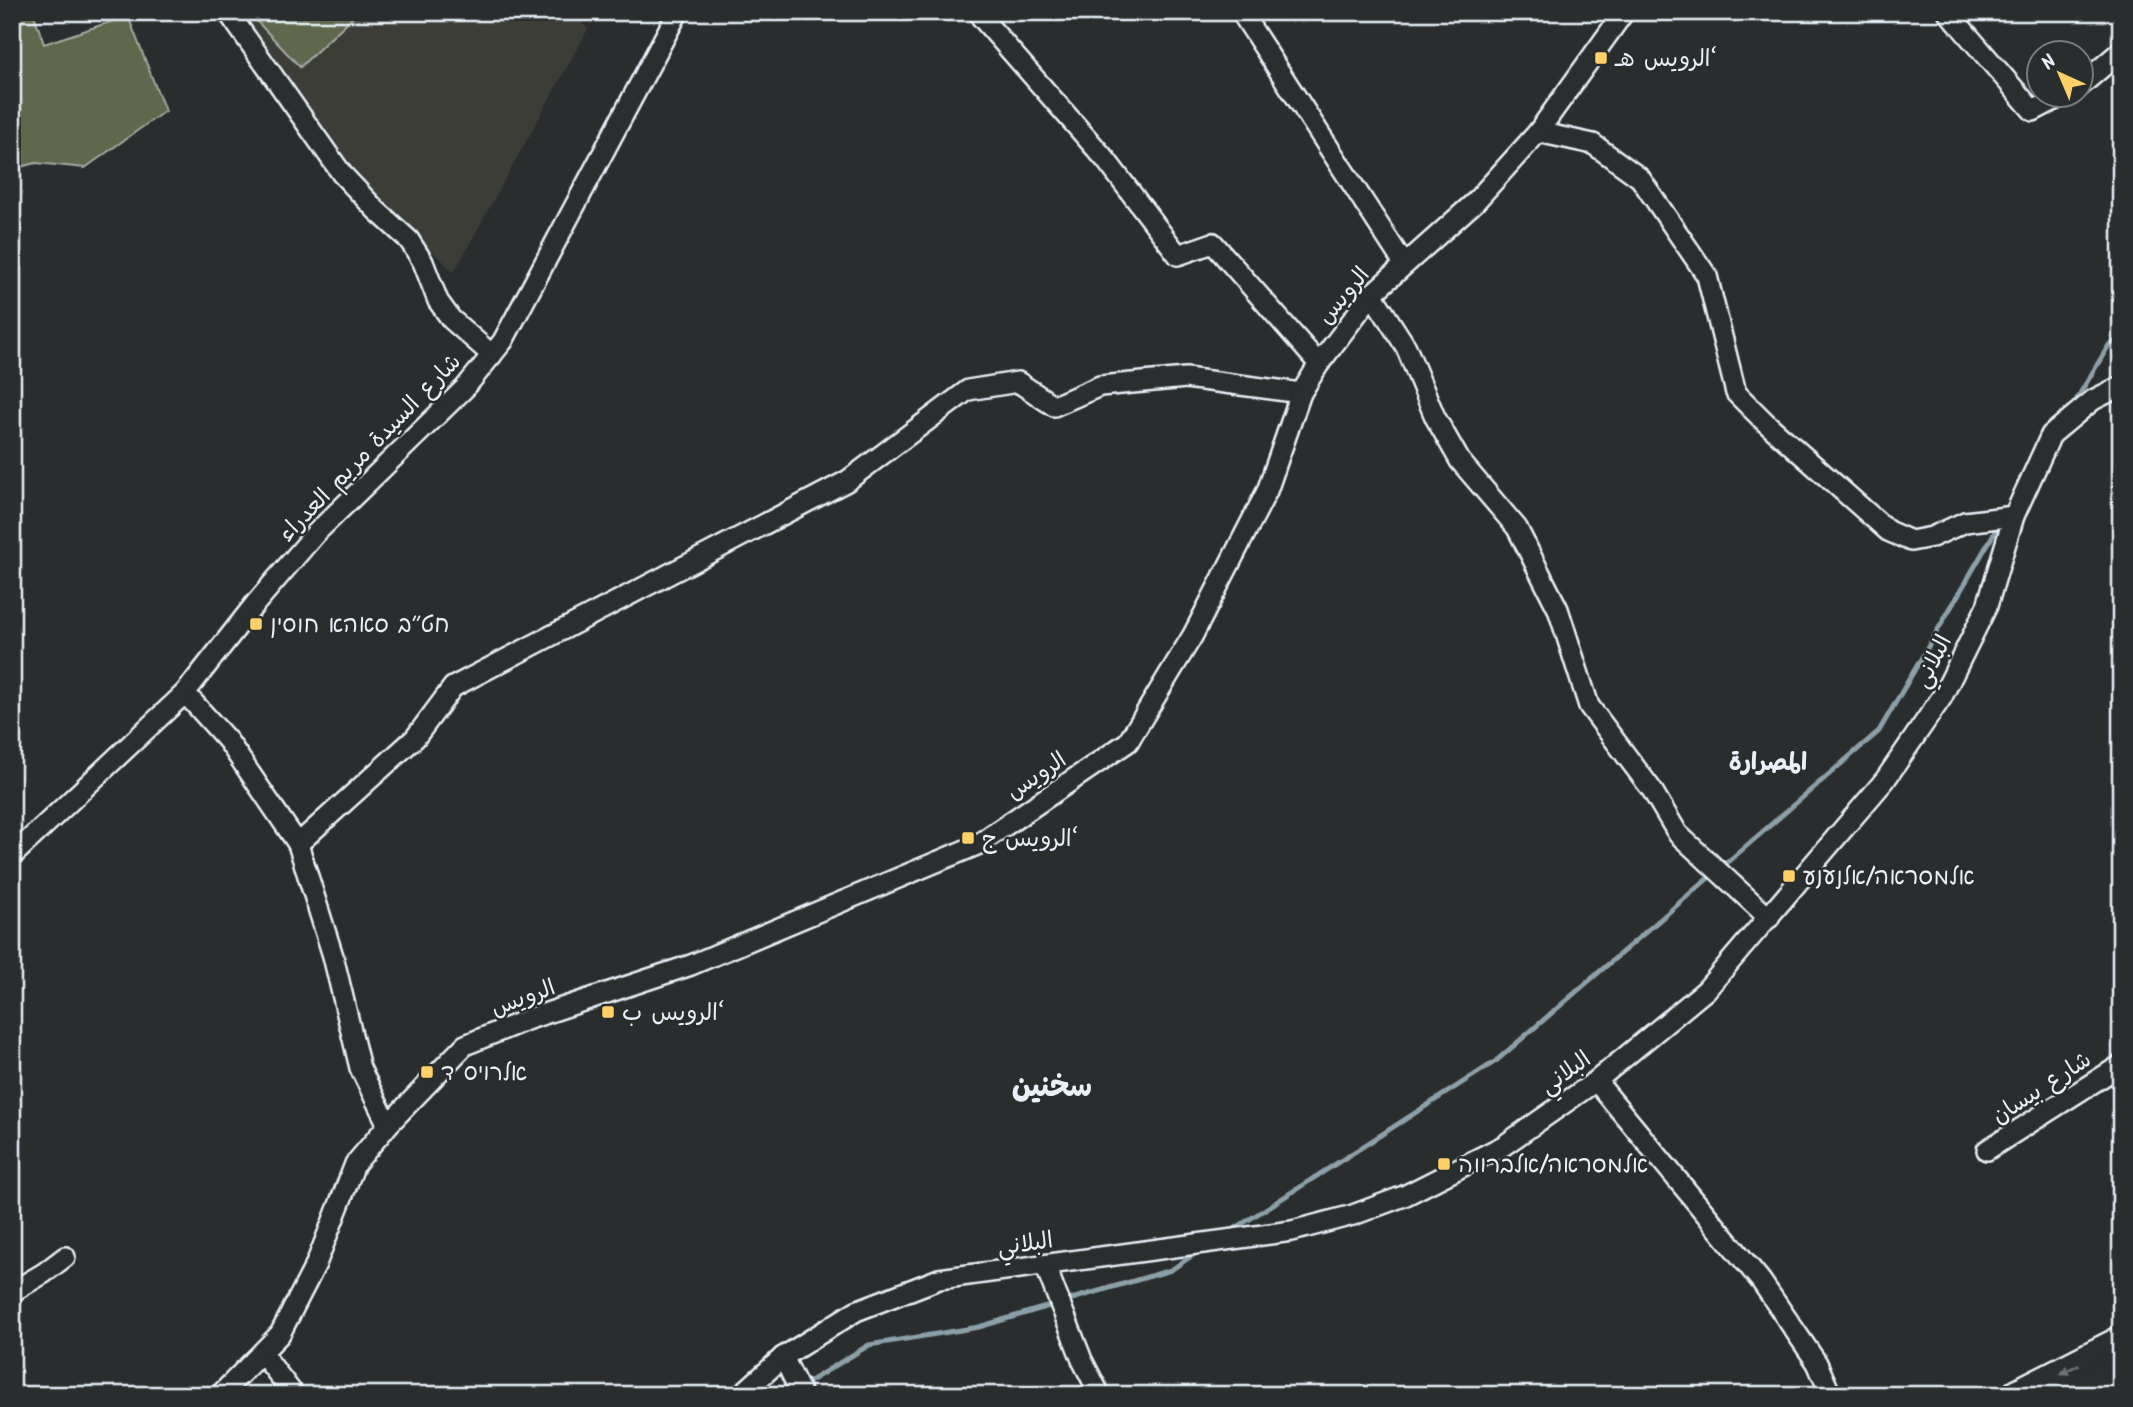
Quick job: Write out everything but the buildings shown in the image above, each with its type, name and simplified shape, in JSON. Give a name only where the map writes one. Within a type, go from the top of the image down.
[{"type":"main road","points":[[2018,1395],[2121,1343]]},
{"type":"main road","points":[[2071,1395],[2121,1369]]},
{"type":"street","points":[[228,12],[342,174],[409,240],[423,262],[438,301],[451,319],[492,355]]},
{"type":"street","name":"شارع السيدة مريم العدراء","points":[[12,856],[185,693],[255,604],[316,533],[465,388],[492,355],[526,300],[678,12]]},
{"type":"street","points":[[1241,12],[1404,264]]},
{"type":"street","name":"الرويس","points":[[220,1395],[280,1334],[316,1264],[355,1164],[388,1125],[465,1045],[529,1019],[691,965],[977,845],[1128,741],[1193,635],[1267,491],[1301,393],[1319,364],[1372,294],[1475,202],[1538,132],[1624,12]]},
{"type":"street","points":[[1948,12],[2024,101]]},
{"type":"street","points":[[981,17],[1106,160],[1178,255],[1213,243],[1319,364]]},
{"type":"street","points":[[2094,75],[2121,51]]},
{"type":"street","points":[[1538,132],[1593,144],[1640,178],[1707,275],[1736,393],[1888,531],[1911,541],[1932,537],[1965,522],[2014,516]]},
{"type":"street","points":[[1372,294],[1406,347],[1435,417],[1460,461],[1517,528],[1558,609],[1589,706],[1652,790],[1678,834],[1769,918]]},
{"type":"street","points":[[298,844],[415,738],[453,687],[847,481],[968,390],[1018,382],[1054,406],[1100,386],[1186,378],[1301,393]]},
{"type":"street","name":"البلاني","points":[[741,1395],[783,1357],[856,1311],[939,1279],[1292,1231],[1353,1215],[1404,1196],[1503,1146],[1596,1081],[1706,990],[1885,780],[1942,697],[1987,607],[2014,516],[2051,435],[2093,400],[2121,386]]},
{"type":"street","points":[[185,693],[228,741],[298,844],[333,956],[360,1068],[388,1125]]},
{"type":"street","name":"شارع بيسان","points":[[1987,1150],[2121,1065]]},
{"type":"street","points":[[1596,1081],[1761,1281],[1818,1363],[1831,1395]]},
{"type":"street","points":[[12,1292],[65,1257]]},
{"type":"street","points":[[1045,1265],[1082,1360],[1100,1395]]},
{"type":"street","points":[[262,1353],[294,1395]]},
{"type":"street","points":[[783,1357],[803,1395]]},
{"type":"lane","points":[[2112,1395],[2121,1388]]},
{"type":"shaded area","points":[[232,12],[571,12],[588,29],[454,272],[333,156]]},
{"type":"green space","points":[[12,12],[33,12],[44,44],[128,16],[165,111],[85,168],[36,163],[12,169]]},
{"type":"green space","points":[[248,12],[358,12],[300,67]]},
{"type":"waterway","points":[[2072,407],[2109,345],[2121,338]]},
{"type":"waterway","points":[[1722,867],[1879,731],[2000,523]]},
{"type":"waterway","points":[[1228,1233],[1496,1061],[1714,873]]},
{"type":"waterway","points":[[1065,1301],[1171,1270],[1199,1251]]},
{"type":"waterway","points":[[787,1395],[869,1345],[979,1327],[1056,1304]]},
{"type":"place","name":"الرويس هـ‘","points":[[1601,58]]},
{"type":"place","name":"חט״ב סאהא חוסין","points":[[256,624]]},
{"type":"place","name":"الرويس ج‘","points":[[968,838]]},
{"type":"place","name":"אלמסראה/אלנענע","points":[[1789,876]]},
{"type":"place","name":"الرويس ب‘","points":[[608,1012]]},
{"type":"place","name":"אלרויס ד","points":[[427,1072]]},
{"type":"place","name":"אלמסראה/אלברווה","points":[[1444,1164]]},
{"type":"district","name":"المصرارة","points":[[1768,762]]},
{"type":"district","name":"سخنين","points":[[1052,1086]]}]
